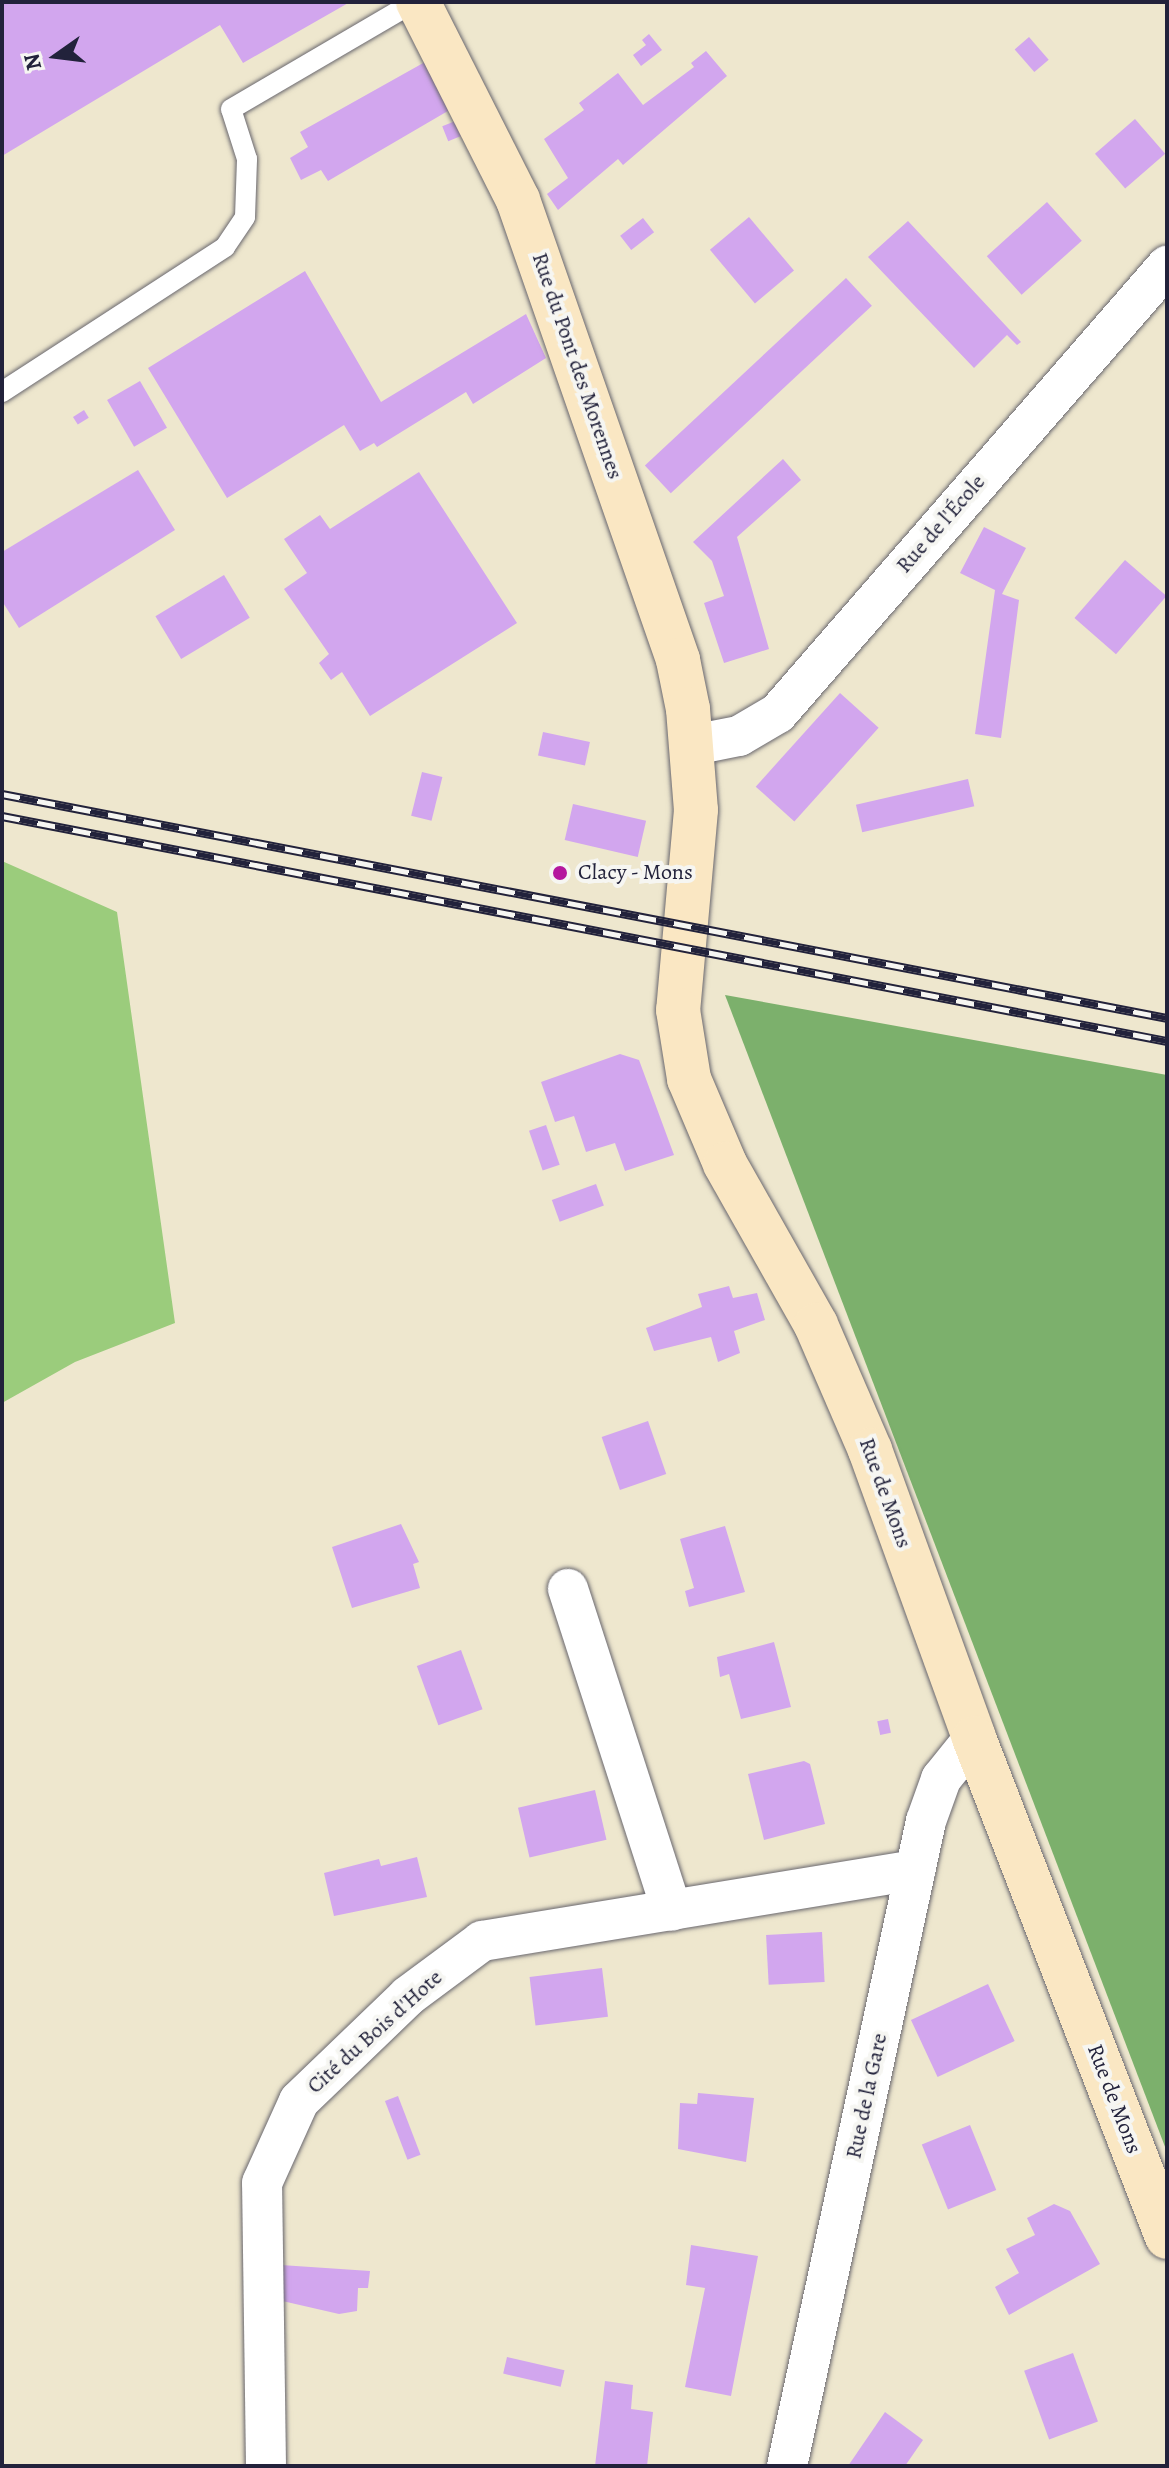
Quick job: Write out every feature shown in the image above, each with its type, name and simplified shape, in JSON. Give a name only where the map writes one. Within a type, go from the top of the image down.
[{"type":"street","name":"Rue du Pont des Morennes","points":[[416,2],[518,200],[661,604],[678,660],[693,745]]},
{"type":"street","name":"Rue de l'École","points":[[693,745],[739,736],[789,702],[1167,266]]},
{"type":"street","name":"Rue de Mons","points":[[693,745],[696,851],[678,1010],[689,1079],[725,1164],[816,1325],[842,1382],[974,1738],[1167,2237]]},
{"type":"street","points":[[568,1589],[672,1911]]},
{"type":"street","name":"Rue de la Gare","points":[[787,2466],[915,1870],[937,1789],[974,1738]]},
{"type":"street","name":"Cité du Bois d'Hote","points":[[266,2466],[262,2183],[299,2101],[408,1996],[482,1941],[915,1870]]},
{"type":"lane","points":[[2,392],[225,247],[245,217],[247,159],[231,109],[416,2]]},
{"type":"green space","points":[[2,861],[117,912],[175,1323],[75,1362],[2,1403]]},
{"type":"green space","points":[[725,995],[1167,1075],[1167,2152]]},
{"type":"building","points":[[2,2],[350,2],[243,63],[220,25],[2,156]]},
{"type":"building","points":[[649,34],[662,50],[641,66],[633,55],[646,45],[642,40]]},
{"type":"building","points":[[1029,37],[1049,60],[1034,72],[1015,49]]},
{"type":"building","points":[[706,51],[727,76],[623,165],[618,159],[558,210],[547,194],[568,178],[544,139],[584,110],[579,103],[618,73],[643,105],[694,67],[691,63]]},
{"type":"building","points":[[425,62],[453,108],[328,181],[321,170],[301,180],[290,158],[308,147],[300,132]]},
{"type":"building","points":[[1135,119],[1165,154],[1125,188],[1095,154]]},
{"type":"building","points":[[458,120],[464,135],[448,141],[442,126]]},
{"type":"building","points":[[1047,202],[1082,241],[1022,295],[987,256]]},
{"type":"building","points":[[749,217],[794,271],[755,303],[710,250]]},
{"type":"building","points":[[643,218],[654,232],[631,250],[620,236]]},
{"type":"building","points":[[908,221],[1021,342],[1017,345],[1007,335],[974,368],[868,257]]},
{"type":"building","points":[[305,271],[381,402],[526,314],[546,358],[473,404],[466,392],[377,447],[374,443],[360,451],[344,425],[227,498],[148,368]]},
{"type":"building","points":[[846,278],[872,306],[671,493],[645,466]]},
{"type":"building","points":[[140,381],[167,428],[134,447],[107,400]]},
{"type":"building","points":[[84,410],[89,418],[78,425],[73,417]]},
{"type":"building","points":[[783,459],[801,480],[737,537],[769,649],[724,663],[704,603],[724,596],[712,561],[693,542]]},
{"type":"building","points":[[138,470],[175,530],[19,628],[2,601],[2,552]]},
{"type":"building","points":[[419,472],[517,623],[370,716],[342,672],[331,680],[319,663],[329,654],[284,589],[307,573],[284,539],[320,515],[330,529]]},
{"type":"building","points":[[984,527],[1026,548],[1002,594],[1019,600],[1001,738],[975,734],[995,590],[960,573]]},
{"type":"building","points":[[1125,560],[1167,596],[1116,654],[1074,618]]},
{"type":"building","points":[[224,575],[250,618],[181,659],[155,616]]},
{"type":"building","points":[[840,693],[879,728],[794,821],[756,787]]},
{"type":"building","points":[[543,732],[590,742],[585,765],[538,755]]},
{"type":"building","points":[[422,772],[442,777],[431,821],[411,816]]},
{"type":"building","points":[[968,779],[974,806],[862,832],[856,805]]},
{"type":"building","points":[[573,804],[646,821],[638,857],[565,840]]},
{"type":"building","points":[[620,1054],[639,1060],[674,1155],[625,1171],[615,1143],[586,1152],[574,1116],[555,1122],[541,1082]]},
{"type":"building","points":[[546,1125],[560,1165],[543,1171],[529,1131]]},
{"type":"building","points":[[596,1184],[604,1206],[560,1222],[552,1200]]},
{"type":"building","points":[[729,1286],[733,1298],[757,1293],[765,1320],[734,1331],[740,1353],[718,1362],[711,1337],[654,1351],[646,1328],[702,1307],[698,1294]]},
{"type":"building","points":[[648,1421],[666,1474],[620,1490],[602,1437]]},
{"type":"building","points":[[401,1524],[419,1562],[413,1564],[420,1588],[352,1608],[332,1547]]},
{"type":"building","points":[[725,1526],[745,1592],[689,1607],[685,1591],[694,1588],[680,1539]]},
{"type":"building","points":[[774,1642],[791,1707],[741,1719],[729,1674],[720,1677],[717,1657]]},
{"type":"building","points":[[461,1650],[483,1709],[438,1725],[417,1666]]},
{"type":"building","points":[[888,1719],[891,1733],[880,1735],[877,1721]]},
{"type":"building","points":[[804,1761],[810,1764],[825,1824],[764,1840],[748,1774]]},
{"type":"building","points":[[595,1790],[606,1840],[529,1857],[518,1808]]},
{"type":"building","points":[[417,1857],[427,1897],[334,1916],[324,1873],[379,1859],[381,1866]]},
{"type":"building","points":[[822,1932],[825,1982],[769,1985],[766,1935]]},
{"type":"building","points":[[602,1968],[608,2017],[536,2026],[530,1977]]},
{"type":"building","points":[[988,1984],[1015,2041],[938,2077],[911,2020]]},
{"type":"building","points":[[698,2093],[754,2098],[746,2162],[678,2149],[680,2103],[697,2104]]},
{"type":"building","points":[[398,2096],[421,2155],[408,2160],[385,2101]]},
{"type":"building","points":[[970,2125],[996,2190],[948,2209],[922,2144]]},
{"type":"building","points":[[1054,2204],[1070,2211],[1100,2264],[1009,2315],[995,2287],[1019,2273],[1006,2249],[1035,2235],[1027,2218]]},
{"type":"building","points":[[691,2245],[758,2256],[731,2396],[685,2387],[705,2288],[686,2285]]},
{"type":"building","points":[[281,2265],[370,2271],[368,2288],[358,2288],[357,2311],[339,2314],[278,2300]]},
{"type":"building","points":[[1073,2353],[1098,2422],[1049,2439],[1024,2371]]},
{"type":"building","points":[[507,2357],[564,2370],[561,2387],[503,2374]]},
{"type":"building","points":[[605,2381],[633,2385],[631,2409],[653,2412],[647,2466],[595,2466]]},
{"type":"building","points":[[885,2412],[923,2440],[905,2466],[848,2466]]},
{"type":"railway","points":[[2,794],[1167,1018]]},
{"type":"railway","points":[[2,816],[1167,1041]]},
{"type":"place","name":"Clacy - Mons","points":[[560,873]]}]
